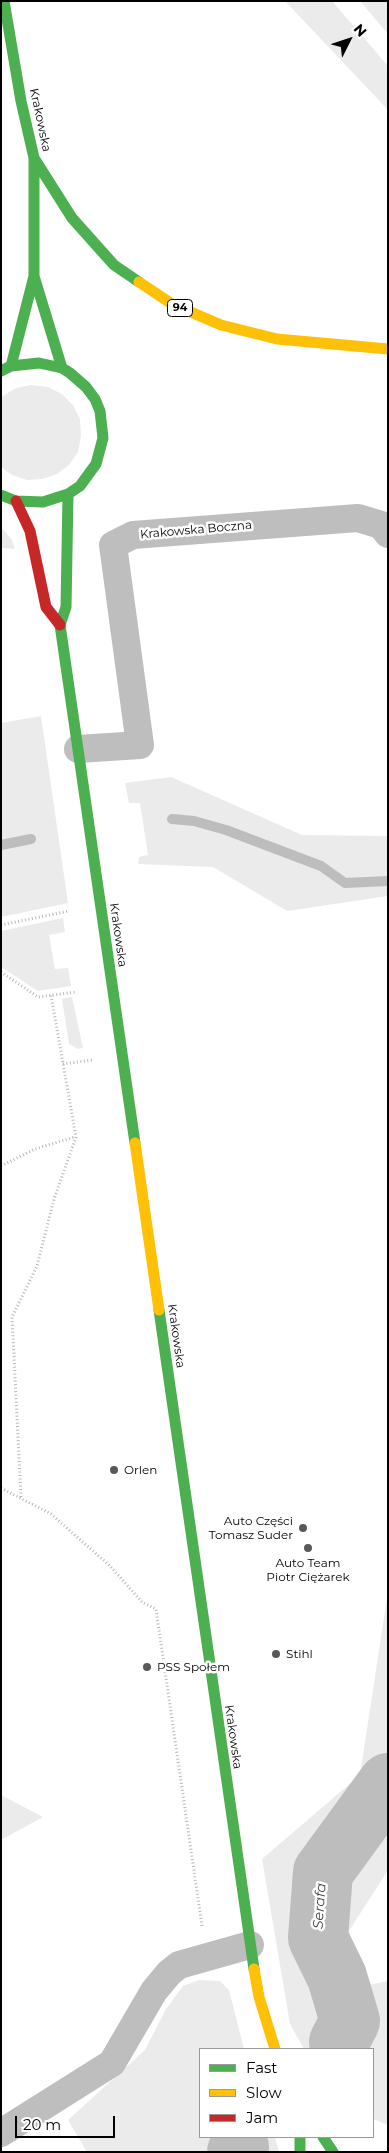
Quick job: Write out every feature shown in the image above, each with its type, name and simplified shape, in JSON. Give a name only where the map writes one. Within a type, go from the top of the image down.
[{"type":"main road","name":"Krakowska","points":[[4,1],[21,101],[34,158],[34,276],[62,368]]},
{"type":"main road","name":"94","points":[[34,158],[61,202],[88,238],[114,265],[172,304],[221,325],[277,339],[388,349]]},
{"type":"main road","name":"Krakowska","points":[[6,368],[34,276]]},
{"type":"main road","points":[[1,495],[16,501],[43,502],[68,494],[80,486],[96,464],[101,452],[103,424],[95,398],[77,378],[62,368],[39,363],[6,368]]},
{"type":"main road","name":"Krakowska","points":[[68,494],[66,607],[60,625],[250,1945],[259,1997],[275,2048]]},
{"type":"main road","name":"Krakowska","points":[[16,501],[30,531],[46,607],[60,625]]},
{"type":"main road","points":[[300,2138],[300,2152]]},
{"type":"main road","points":[[324,2138],[333,2152]]},
{"type":"street","name":"Krakowska Boczna","points":[[78,749],[140,745],[113,545],[133,535],[358,518],[381,525],[388,534]]},
{"type":"street","points":[[1,2133],[112,2064],[154,1991],[169,1973],[179,1965],[250,1945]]},
{"type":"path","points":[[1,925],[69,911]]},
{"type":"path","points":[[1,972],[38,997],[76,992]]},
{"type":"path","points":[[21,1498],[12,1317],[37,1266],[56,1192],[76,1137],[51,995]]},
{"type":"path","points":[[63,1064],[94,1060]]},
{"type":"path","points":[[1,1166],[35,1149],[76,1137]]},
{"type":"path","points":[[1,1488],[51,1514],[110,1566],[142,1602],[156,1609],[207,1956]]},
{"type":"shaded area","points":[[285,1],[332,1],[388,66],[388,110]]},
{"type":"shaded area","points":[[360,1],[388,1],[388,34]]},
{"type":"shaded area","points":[[31,385],[48,387],[62,394],[73,405],[80,419],[81,436],[78,452],[69,465],[57,474],[42,479],[27,480],[12,475],[1,467],[1,397],[16,388]]},
{"type":"shaded area","points":[[1,527],[12,540],[15,549],[1,548]]},
{"type":"shaded area","points":[[41,716],[68,903],[1,917],[1,723]]},
{"type":"shaded area","points":[[171,777],[302,835],[388,836],[388,896],[287,911],[213,867],[138,864],[139,857],[148,855],[140,803],[129,803],[125,783]]},
{"type":"shaded area","points":[[63,918],[65,932],[49,935],[55,969],[68,968],[71,986],[38,991],[1,967],[1,931]]},
{"type":"shaded area","points":[[72,997],[83,1048],[78,1049],[69,1044],[62,999]]},
{"type":"shaded area","points":[[388,1591],[388,1870],[347,1934],[363,1986],[388,1981],[388,2125],[374,2119],[374,2048],[303,2048],[290,2024],[262,1859],[360,1775]]},
{"type":"shaded area","points":[[1,1795],[43,1817],[1,1840]]},
{"type":"shaded area","points":[[199,1980],[220,1981],[229,1990],[244,2048],[199,2048],[199,2138],[275,2138],[279,2152],[87,2152],[68,2120],[145,2050],[166,2009],[183,1986]]},
{"type":"waterway","points":[[172,819],[194,821],[226,830],[321,866],[345,883],[388,881]]},
{"type":"waterway","points":[[1,845],[31,839]]},
{"type":"waterway","name":"Serafa","points":[[339,2042],[350,2021],[337,1977],[318,1938],[323,1872],[388,1783]]},
{"type":"waterway","name":"Serafa","points":[[237,2152],[239,2147]]},
{"type":"traffic: fast","points":[[4,1],[21,101],[34,158],[72,218],[114,265],[139,282]]},
{"type":"traffic: fast","points":[[11,366],[34,276],[34,158]]},
{"type":"traffic: fast","points":[[34,276],[62,368]]},
{"type":"traffic: fast","points":[[1,371],[11,366],[39,363],[62,368],[70,373],[86,387],[95,399],[100,411],[103,438],[96,464],[80,486],[68,494],[43,502],[16,501],[1,495]]},
{"type":"traffic: fast","points":[[68,494],[66,607],[60,625],[135,1143]]},
{"type":"traffic: fast","points":[[159,1310],[254,1969]]},
{"type":"traffic: fast","points":[[300,2138],[300,2152]]},
{"type":"traffic: fast","points":[[324,2138],[333,2152]]},
{"type":"traffic: slow","points":[[139,282],[172,304],[221,325],[277,339],[388,349]]},
{"type":"traffic: slow","points":[[135,1143],[159,1310]]},
{"type":"traffic: slow","points":[[254,1969],[259,1997],[275,2048]]},
{"type":"traffic: jam","points":[[16,501],[30,531],[46,607],[60,625]]},
{"type":"place","name":"Orlen","points":[[114,1470]]},
{"type":"place","name":"Auto Części Tomasz Suder","points":[[303,1528]]},
{"type":"place","name":"Auto Team Piotr Ciężarek","points":[[308,1548]]},
{"type":"place","name":"Stihl","points":[[276,1654]]},
{"type":"place","name":"PSS Społem","points":[[147,1667]]}]
